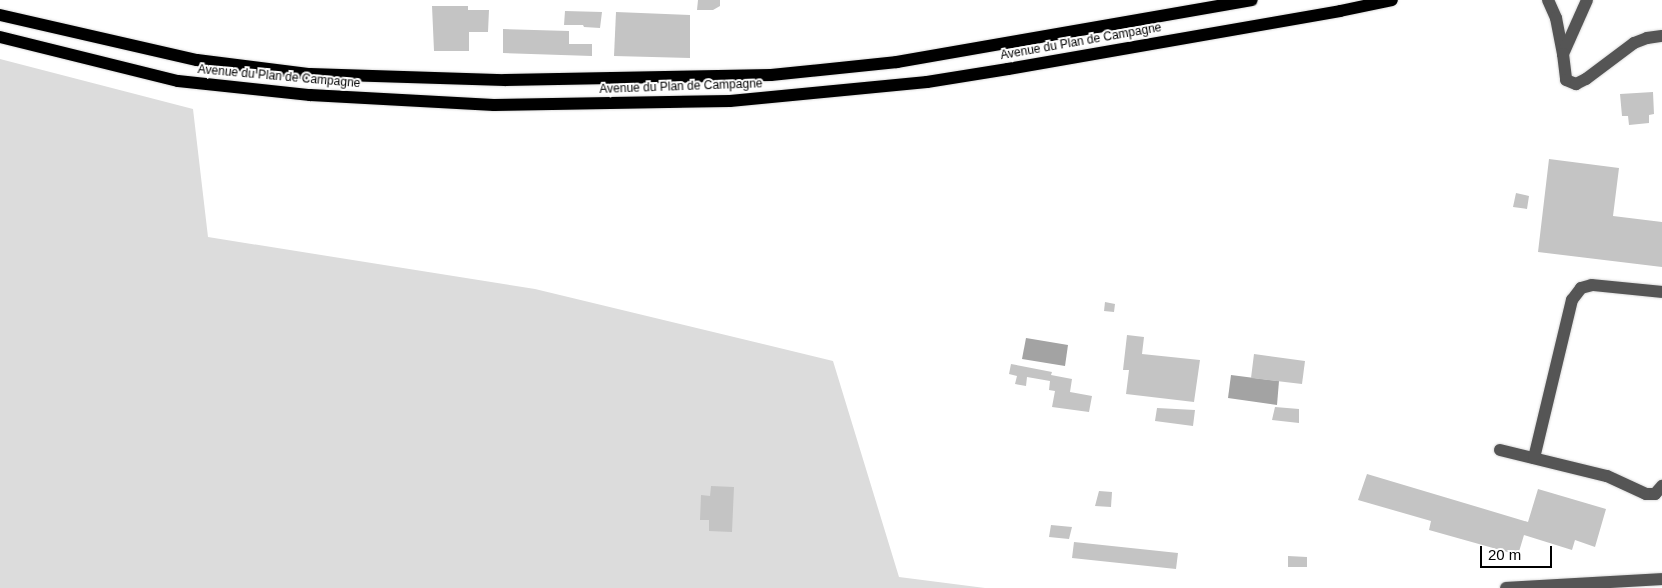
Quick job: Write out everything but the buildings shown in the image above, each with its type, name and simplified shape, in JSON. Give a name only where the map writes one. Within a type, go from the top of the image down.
[{"type":"main road","name":"Avenue du Plan de Campagne","points":[[0,15],[197,60],[310,74],[505,80],[771,75],[897,62],[1252,0]]},
{"type":"main road","name":"Avenue du Plan de Campagne","points":[[0,37],[178,81],[310,95],[494,105],[730,101],[927,82],[1071,60],[1392,0]]},
{"type":"street","points":[[1548,0],[1556,18],[1566,80],[1576,84],[1586,79],[1634,43],[1647,38],[1662,36]]},
{"type":"street","points":[[1563,54],[1587,0]]},
{"type":"street","points":[[1534,458],[1572,300],[1581,288],[1592,284],[1662,292]]},
{"type":"street","points":[[1500,450],[1607,476],[1646,494],[1655,494],[1662,486]]},
{"type":"street","points":[[1506,588],[1662,579]]},
{"type":"shaded area","points":[[0,59],[193,109],[208,237],[535,289],[833,361],[899,577],[985,588],[0,588]]},
{"type":"shaded area","points":[[1026,338],[1068,345],[1065,366],[1022,359]]},
{"type":"shaded area","points":[[1231,375],[1279,381],[1277,405],[1228,398]]}]
